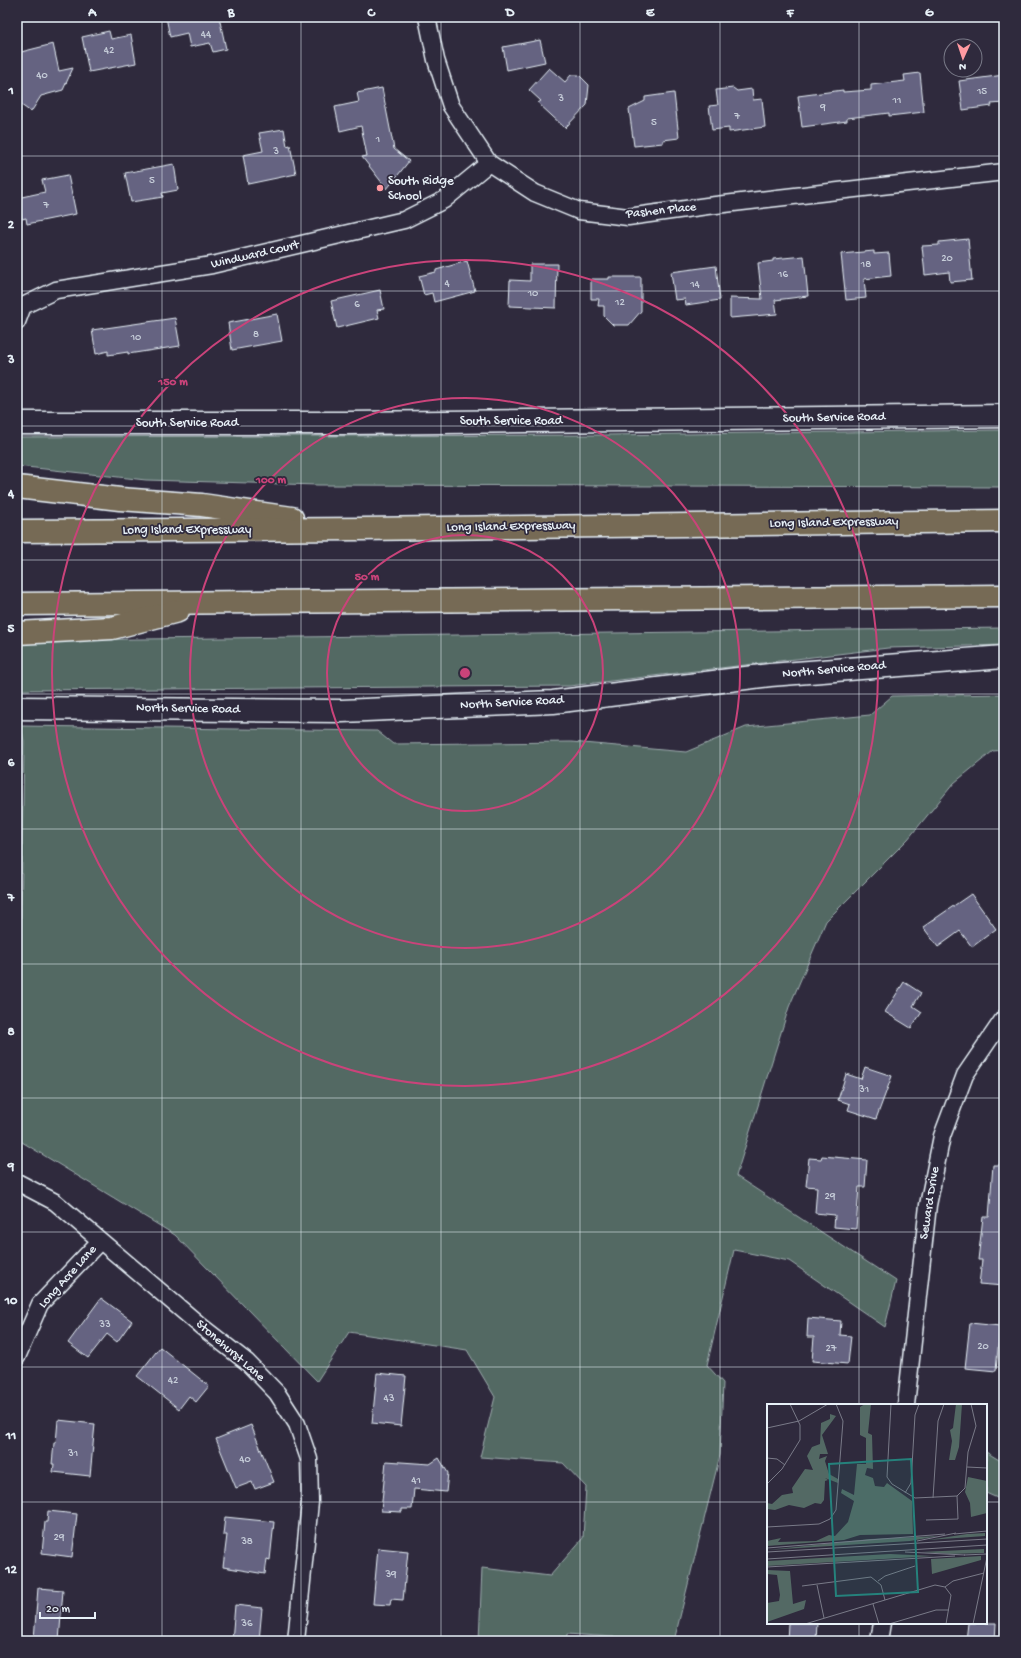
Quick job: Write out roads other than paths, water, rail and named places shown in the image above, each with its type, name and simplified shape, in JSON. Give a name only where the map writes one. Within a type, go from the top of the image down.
[{"type":"highway","points":[[17,487],[120,499],[202,505],[362,529]]},
{"type":"highway","name":"Long Island Expressway","points":[[17,531],[362,529],[1004,521]]},
{"type":"highway","points":[[17,604],[1004,596]]},
{"type":"highway","points":[[17,633],[112,628],[212,603]]},
{"type":"main road","name":"South Service Road","points":[[17,423],[355,422],[1004,416]]},
{"type":"main road","name":"North Service Road","points":[[17,708],[342,711],[554,702],[770,675],[1004,657]]},
{"type":"street","name":"Pashen Place","points":[[427,17],[436,60],[451,106],[489,163],[535,193],[578,211],[628,217],[707,206],[1004,172]]},
{"type":"street","name":"Windward Court","points":[[17,322],[23,306],[56,290],[212,265],[404,220],[444,200],[489,163]]},
{"type":"street","name":"Seward Drive","points":[[906,1404],[928,1205],[942,1136],[965,1075],[1004,1018]]},
{"type":"street","name":"Stonehurst Lane","points":[[17,1182],[54,1202],[202,1327],[247,1362],[277,1393],[297,1424],[309,1459],[310,1502],[296,1641]]},
{"type":"street","name":"Long Acre Lane","points":[[17,1357],[40,1304],[100,1241]]},
{"type":"street","points":[[880,1641],[882,1624]]},
{"type":"place","name":"South Ridge School","points":[[380,188]]}]
